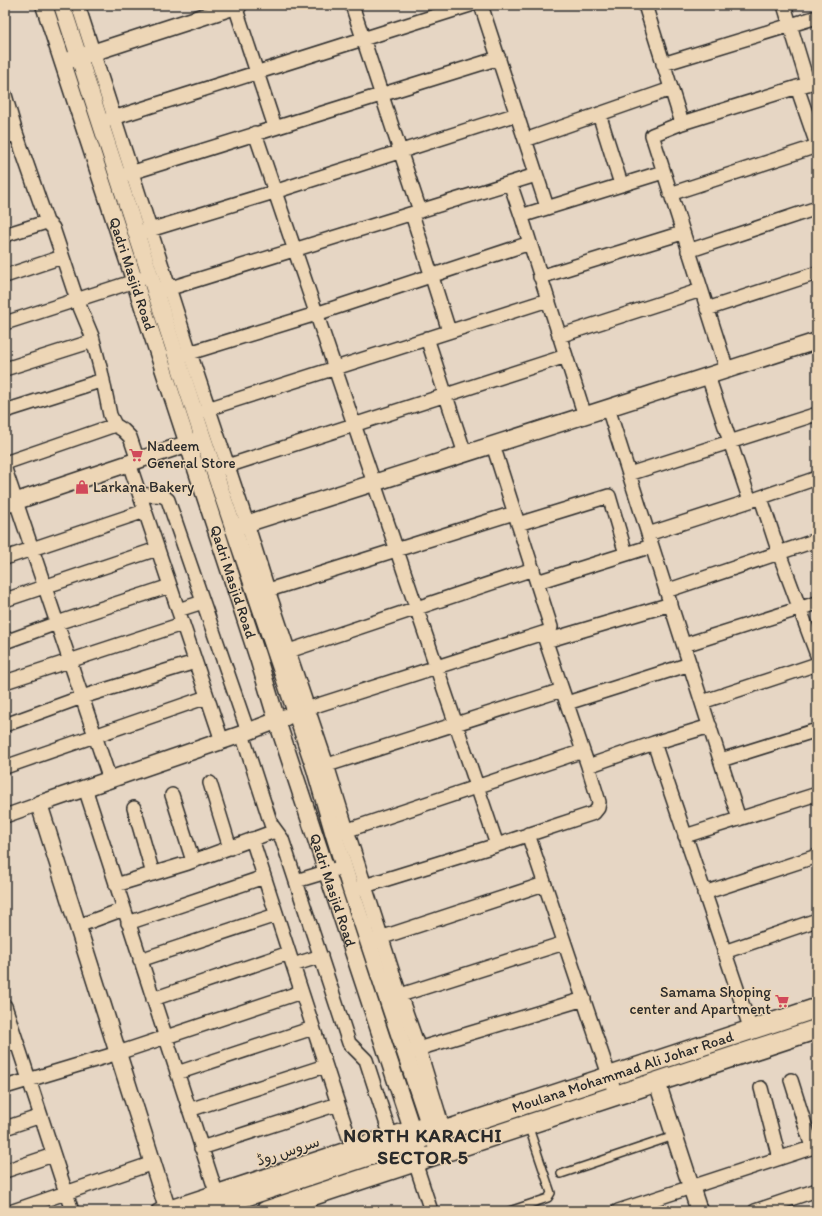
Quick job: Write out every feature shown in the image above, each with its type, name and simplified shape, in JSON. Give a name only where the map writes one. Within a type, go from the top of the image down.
[{"type":"main road","name":"Moulana Mohammad Ali Johar Road","points":[[201,1211],[426,1131],[610,1077],[817,1008]]},
{"type":"main road","name":"Moulana Mohammad Ali Johar Road","points":[[266,1211],[817,1029]]},
{"type":"street","name":"Qadri Masjid Road","points":[[44,5],[327,872],[426,1131]]},
{"type":"street","name":"Qadri Masjid Road","points":[[62,5],[86,55],[126,174],[144,232],[150,276],[162,290],[184,355],[202,411],[203,438],[221,468],[321,767],[340,833],[344,867],[358,888],[412,1051],[426,1131],[425,1159]]},
{"type":"street","points":[[78,5],[86,55]]},
{"type":"street","points":[[352,5],[400,152],[432,276],[449,332]]},
{"type":"street","points":[[107,120],[470,5]]},
{"type":"street","points":[[481,5],[547,207]]},
{"type":"street","points":[[670,194],[817,146],[807,84],[784,5]]},
{"type":"street","points":[[63,63],[237,6],[274,127]]},
{"type":"street","points":[[648,6],[663,64],[682,123]]},
{"type":"street","points":[[663,64],[817,17]]},
{"type":"street","points":[[126,174],[499,58]]},
{"type":"street","points":[[726,370],[652,135],[682,123],[807,84]]},
{"type":"street","points":[[525,140],[671,89]]},
{"type":"street","points":[[5,95],[11,135],[47,222],[53,228],[76,300],[83,313],[93,341],[110,415],[115,425],[130,436],[139,493],[222,742]]},
{"type":"street","points":[[517,114],[144,232],[162,290],[536,175]]},
{"type":"street","points":[[599,114],[621,184]]},
{"type":"street","points":[[254,133],[497,845]]},
{"type":"street","points":[[522,218],[524,215],[547,207],[663,172]]},
{"type":"street","points":[[510,183],[585,416]]},
{"type":"street","points":[[688,251],[817,208]]},
{"type":"street","points":[[6,232],[47,222]]},
{"type":"street","points":[[540,277],[682,233]]},
{"type":"street","points":[[184,355],[316,314],[530,243]]},
{"type":"street","points":[[5,276],[62,257]]},
{"type":"street","points":[[707,309],[817,273]]},
{"type":"street","points":[[5,323],[150,276]]},
{"type":"street","points":[[559,336],[701,290]]},
{"type":"street","points":[[548,300],[202,411],[221,468],[566,356]]},
{"type":"street","points":[[427,338],[465,454]]},
{"type":"street","points":[[5,369],[93,341]]},
{"type":"street","points":[[240,525],[373,484],[817,341]]},
{"type":"street","points":[[708,376],[730,442],[779,553],[817,655]]},
{"type":"street","points":[[5,411],[103,380]]},
{"type":"street","points":[[608,408],[739,819]]},
{"type":"street","points":[[629,474],[817,414]]},
{"type":"street","points":[[5,464],[115,425]]},
{"type":"street","points":[[10,503],[203,438]]},
{"type":"street","points":[[492,445],[551,627],[550,631],[545,637]]},
{"type":"street","points":[[5,469],[10,503],[32,549],[110,780]]},
{"type":"street","points":[[537,582],[626,554],[650,540],[817,478]]},
{"type":"street","points":[[139,493],[150,496],[165,496],[168,500],[203,602],[245,733],[271,824],[282,839],[349,1043],[366,1060],[390,1134]]},
{"type":"street","points":[[262,592],[396,550],[516,518],[609,496],[626,554]]},
{"type":"street","points":[[5,558],[145,511]]},
{"type":"street","points":[[666,591],[817,540]]},
{"type":"street","points":[[5,600],[157,549]]},
{"type":"street","points":[[282,653],[533,570]]},
{"type":"street","points":[[5,642],[57,623],[170,586]]},
{"type":"street","points":[[178,610],[203,602]]},
{"type":"street","points":[[684,645],[817,603]]},
{"type":"street","points":[[5,816],[222,742],[302,711],[436,666],[671,604]]},
{"type":"street","points":[[5,682],[182,624]]},
{"type":"street","points":[[545,637],[562,690],[567,703],[583,751],[588,766],[599,802],[598,808],[594,813],[358,888],[340,833],[583,751]]},
{"type":"street","points":[[5,725],[82,697],[195,662]]},
{"type":"street","points":[[567,703],[690,664]]},
{"type":"street","points":[[702,702],[817,664]]},
{"type":"street","points":[[321,767],[562,690]]},
{"type":"street","points":[[5,767],[207,697]]},
{"type":"street","points":[[588,766],[654,743],[710,726]]},
{"type":"street","points":[[721,760],[817,730]]},
{"type":"street","points":[[654,743],[750,1030]]},
{"type":"street","points":[[210,782],[230,848]]},
{"type":"street","points":[[85,788],[216,1192]]},
{"type":"street","points":[[685,836],[817,794]]},
{"type":"street","points":[[172,795],[193,861]]},
{"type":"street","points":[[39,804],[153,1163],[165,1210]]},
{"type":"street","points":[[134,808],[153,874]]},
{"type":"street","points":[[116,885],[193,861],[275,831]]},
{"type":"street","points":[[528,834],[616,1096]]},
{"type":"street","points":[[252,839],[352,1147]]},
{"type":"street","points":[[704,893],[817,856]]},
{"type":"street","points":[[296,881],[344,867]]},
{"type":"street","points":[[128,923],[264,877]]},
{"type":"street","points":[[375,939],[544,884]]},
{"type":"street","points":[[78,926],[124,909]]},
{"type":"street","points":[[140,960],[276,915]]},
{"type":"street","points":[[724,952],[817,920]]},
{"type":"street","points":[[394,997],[564,943]]},
{"type":"street","points":[[153,999],[289,953]]},
{"type":"street","points":[[293,966],[321,956]]},
{"type":"street","points":[[5,1088],[118,1053],[301,992]]},
{"type":"street","points":[[412,1051],[584,999]]},
{"type":"street","points":[[5,1006],[11,1043],[29,1080],[72,1211]]},
{"type":"street","points":[[177,1073],[313,1028]]},
{"type":"street","points":[[189,1110],[326,1066]]},
{"type":"street","points":[[618,1211],[651,1206],[691,1187],[815,1146],[791,1080]]},
{"type":"street","points":[[657,1082],[699,1211]]},
{"type":"street","points":[[761,1088],[779,1158]]},
{"type":"street","points":[[201,1148],[338,1104]]},
{"type":"street","points":[[5,1128],[41,1116]]},
{"type":"street","name":"سروس روڈ","points":[[165,1210],[390,1134],[426,1131]]},
{"type":"street","points":[[5,1171],[54,1155]]},
{"type":"street","points":[[425,1159],[431,1211]]},
{"type":"street","points":[[13,1211],[153,1163]]},
{"type":"street","points":[[755,1211],[817,1190]]},
{"type":"lane","points":[[509,1211],[548,1198],[551,1193],[528,1124]]},
{"type":"lane","points":[[561,1174],[674,1136]]},
{"type":"place","name":"Nadeem General Store","points":[[136,455]]},
{"type":"place","name":"Larkana Bakery","points":[[82,487]]},
{"type":"place","name":"Samama Shoping center and Apartment","points":[[782,1001]]},
{"type":"district","name":"NORTH KARACHI SECTOR 5","points":[[423,1146]]}]
